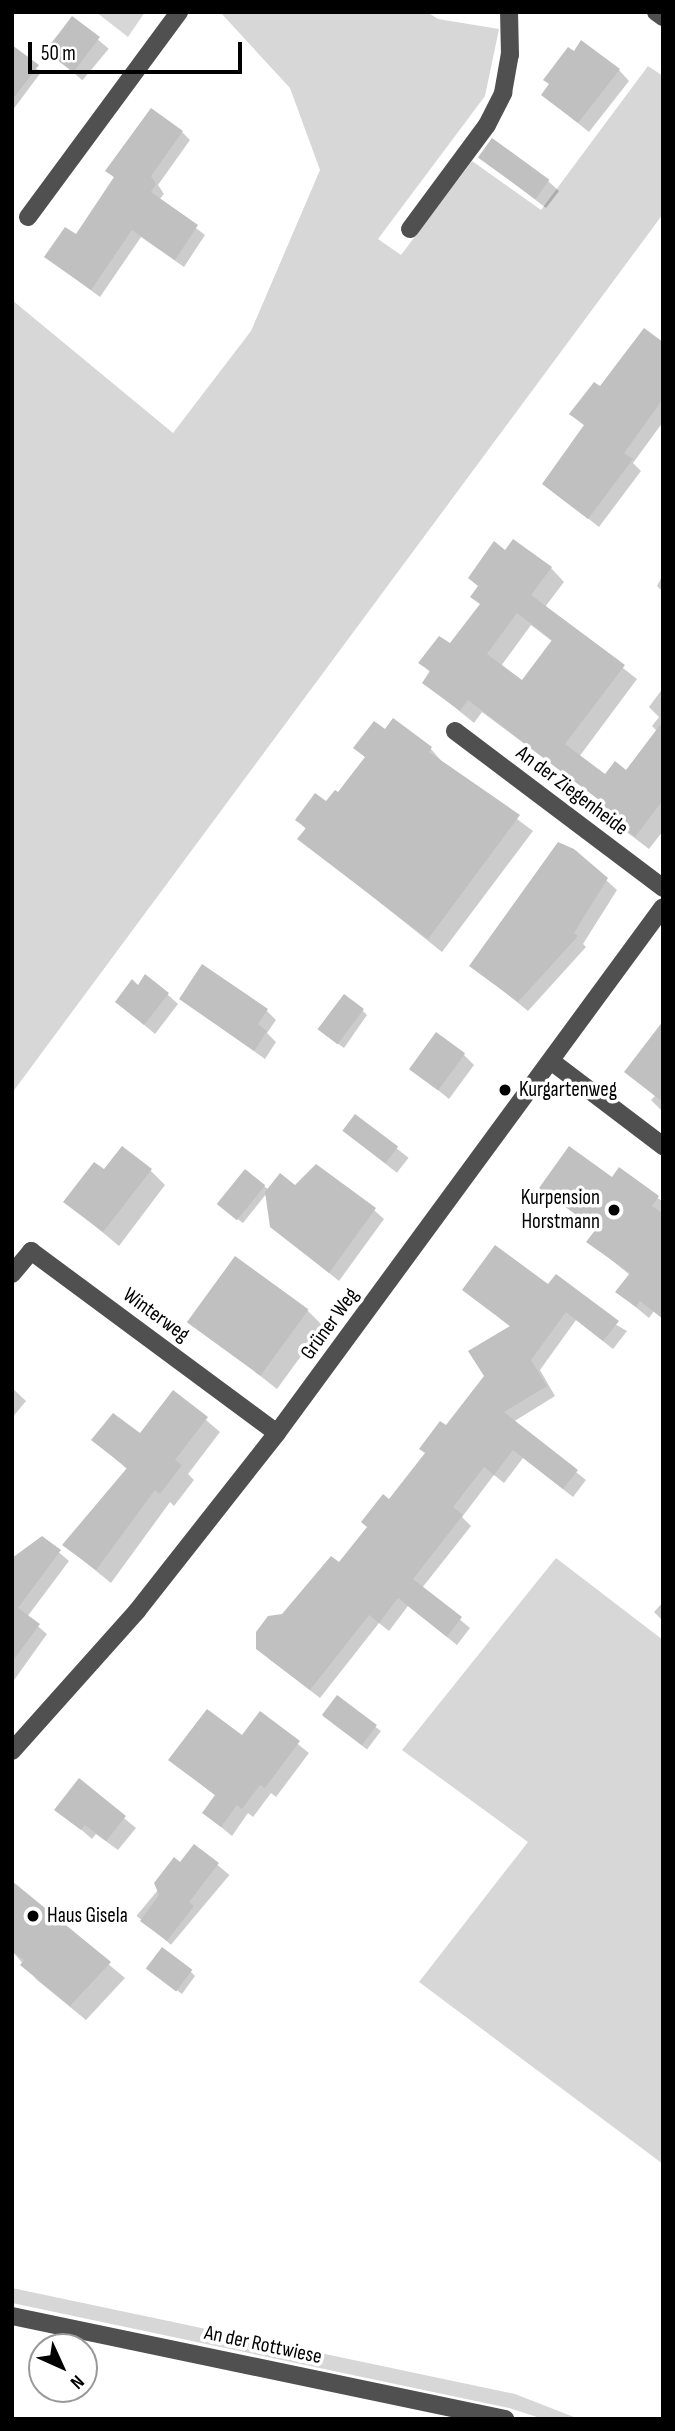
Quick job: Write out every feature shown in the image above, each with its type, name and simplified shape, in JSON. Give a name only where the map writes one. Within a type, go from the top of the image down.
[{"type":"street","points":[[28,217],[179,12]]},
{"type":"street","points":[[410,229],[487,125],[503,93],[510,55],[509,12]]},
{"type":"street","points":[[656,12],[663,17]]},
{"type":"street","name":"An der Ziegenheide","points":[[455,731],[663,888]]},
{"type":"street","name":"Grüner Weg","points":[[12,1751],[136,1611],[277,1433],[663,907]]},
{"type":"street","points":[[551,1061],[663,1146]]},
{"type":"street","name":"Winterweg","points":[[12,1274],[31,1251],[277,1433]]},
{"type":"street","name":"An der Rottwiese","points":[[12,2315],[505,2419]]},
{"type":"shaded area","points":[[96,12],[145,12],[128,37]]},
{"type":"shaded area","points":[[220,12],[427,12],[438,19],[499,29],[485,96],[378,239],[401,255],[472,161],[541,210],[648,66],[663,76],[663,214],[12,1093],[12,300],[173,433],[251,331],[320,170],[290,88]]},
{"type":"shaded area","points":[[556,1558],[663,1640],[663,2164],[419,1982],[528,1842],[402,1750]]},
{"type":"shaded area","points":[[12,2288],[515,2394],[579,2419],[543,2419],[509,2408],[12,2303]]},
{"type":"building","points":[[72,16],[100,37],[73,72],[46,51]]},
{"type":"building","points":[[581,40],[620,69],[578,123],[541,95],[549,84],[543,80],[568,47],[574,51]]},
{"type":"building","points":[[12,45],[39,65],[12,100]]},
{"type":"building","points":[[151,108],[183,131],[151,176],[156,184],[151,192],[198,225],[175,260],[132,230],[91,290],[44,257],[65,227],[76,234],[114,177],[105,171]]},
{"type":"building","points":[[492,138],[549,180],[535,199],[478,157]]},
{"type":"building","points":[[644,328],[663,342],[663,399],[624,453],[633,459],[588,519],[542,484],[584,425],[569,414],[594,382],[600,386]]},
{"type":"building","points":[[513,539],[552,567],[531,595],[625,665],[565,744],[605,774],[615,761],[626,770],[663,721],[663,800],[635,837],[597,808],[602,802],[468,700],[460,711],[422,683],[430,671],[418,663],[439,636],[450,643],[480,604],[470,597],[478,586],[468,578],[494,541],[505,550]],"holes":[[[517,613],[552,640],[522,680],[487,654]]]},
{"type":"building","points":[[393,718],[432,747],[429,752],[520,815],[428,939],[297,839],[306,828],[295,820],[315,793],[326,801],[335,790],[338,792],[365,757],[353,748],[374,721],[385,729]]},
{"type":"building","points":[[558,842],[574,849],[608,878],[574,933],[578,936],[518,1002],[469,966]]},
{"type":"building","points":[[202,964],[268,1009],[258,1024],[267,1031],[254,1051],[179,999]]},
{"type":"building","points":[[145,974],[169,993],[144,1025],[115,1002],[132,979],[138,985]]},
{"type":"building","points":[[344,994],[364,1009],[337,1044],[318,1029]]},
{"type":"building","points":[[663,1021],[663,1102],[624,1072]]},
{"type":"building","points":[[436,1032],[465,1053],[438,1090],[409,1069]]},
{"type":"building","points":[[355,1114],[398,1146],[385,1163],[342,1131]]},
{"type":"building","points":[[122,1146],[152,1169],[103,1232],[63,1202],[94,1162],[104,1169]]},
{"type":"building","name":"Kurpension Horstmann","points":[[569,1146],[612,1177],[619,1167],[659,1196],[652,1206],[663,1214],[663,1319],[640,1301],[636,1307],[615,1292],[630,1273],[586,1242],[596,1229],[539,1188]]},
{"type":"building","points":[[316,1164],[376,1208],[329,1273],[270,1227],[265,1192],[280,1173],[295,1185]]},
{"type":"building","points":[[245,1169],[265,1185],[237,1220],[217,1204]]},
{"type":"building","points":[[495,1245],[548,1284],[556,1274],[619,1321],[603,1341],[566,1312],[531,1360],[547,1386],[504,1412],[578,1470],[563,1489],[513,1450],[494,1475],[484,1467],[453,1507],[463,1515],[413,1579],[462,1617],[447,1637],[398,1598],[379,1623],[369,1615],[310,1690],[256,1649],[256,1632],[268,1616],[282,1614],[331,1556],[339,1562],[367,1527],[361,1522],[383,1494],[389,1499],[425,1453],[419,1449],[440,1421],[446,1425],[484,1376],[468,1351],[510,1326],[462,1290]]},
{"type":"building","points":[[235,1256],[309,1309],[260,1376],[187,1322]]},
{"type":"building","points":[[173,1390],[208,1417],[175,1460],[182,1465],[160,1494],[155,1490],[96,1570],[62,1545],[127,1468],[91,1440],[113,1413],[140,1433]]},
{"type":"building","points":[[42,1536],[61,1550],[18,1608],[40,1624],[12,1662],[12,1558]]},
{"type":"building","points":[[337,1695],[377,1725],[362,1745],[322,1715]]},
{"type":"building","points":[[207,1709],[242,1735],[260,1711],[300,1741],[265,1788],[260,1785],[242,1809],[237,1805],[221,1827],[202,1813],[215,1795],[168,1760]]},
{"type":"building","points":[[79,1778],[126,1816],[106,1841],[85,1825],[81,1830],[54,1810]]},
{"type":"building","points":[[194,1844],[219,1863],[189,1902],[194,1906],[167,1941],[140,1921],[159,1895],[154,1883],[174,1857],[180,1862]]},
{"type":"building","name":"Haus Gisela","points":[[12,1881],[111,1962],[70,2006],[20,1965],[24,1960],[12,1951]]},
{"type":"building","points":[[162,1947],[192,1970],[176,1991],[146,1969]]},
{"type":"place","name":"Kurgartenweg","points":[[505,1090]]},
{"type":"place","name":"Kurpension Horstmann","points":[[614,1210]]},
{"type":"place","name":"Haus Gisela","points":[[33,1916]]}]
